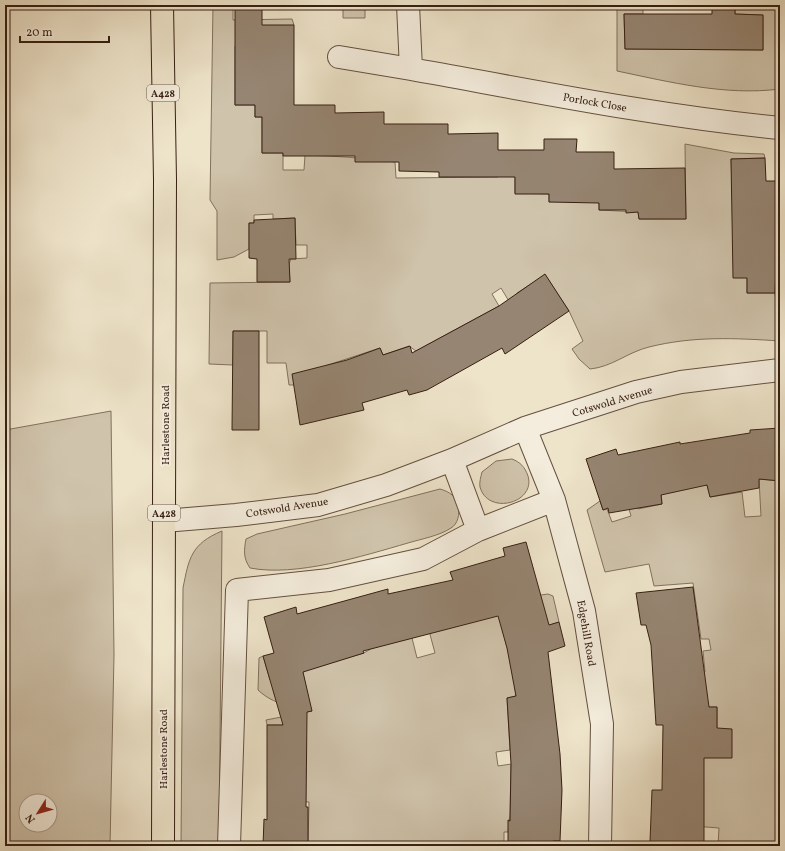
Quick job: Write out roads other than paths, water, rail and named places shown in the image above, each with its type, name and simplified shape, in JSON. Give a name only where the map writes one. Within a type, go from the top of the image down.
[{"type":"main road","name":"Harlestone Road","points":[[162,5],[165,180],[163,846]]},
{"type":"street","points":[[408,5],[411,69]]},
{"type":"street","name":"Porlock Close","points":[[339,57],[649,112],[710,121],[780,128]]},
{"type":"street","name":"Cotswold Avenue","points":[[164,521],[236,515],[318,505],[386,485],[452,460],[525,428],[636,392],[681,382],[780,370]]},
{"type":"street","name":"Edgehill Road","points":[[525,428],[554,500],[584,612],[602,724],[600,846]]},
{"type":"street","points":[[452,460],[478,530]]},
{"type":"street","points":[[229,846],[237,590],[329,580],[423,559],[478,530],[554,500]]}]
